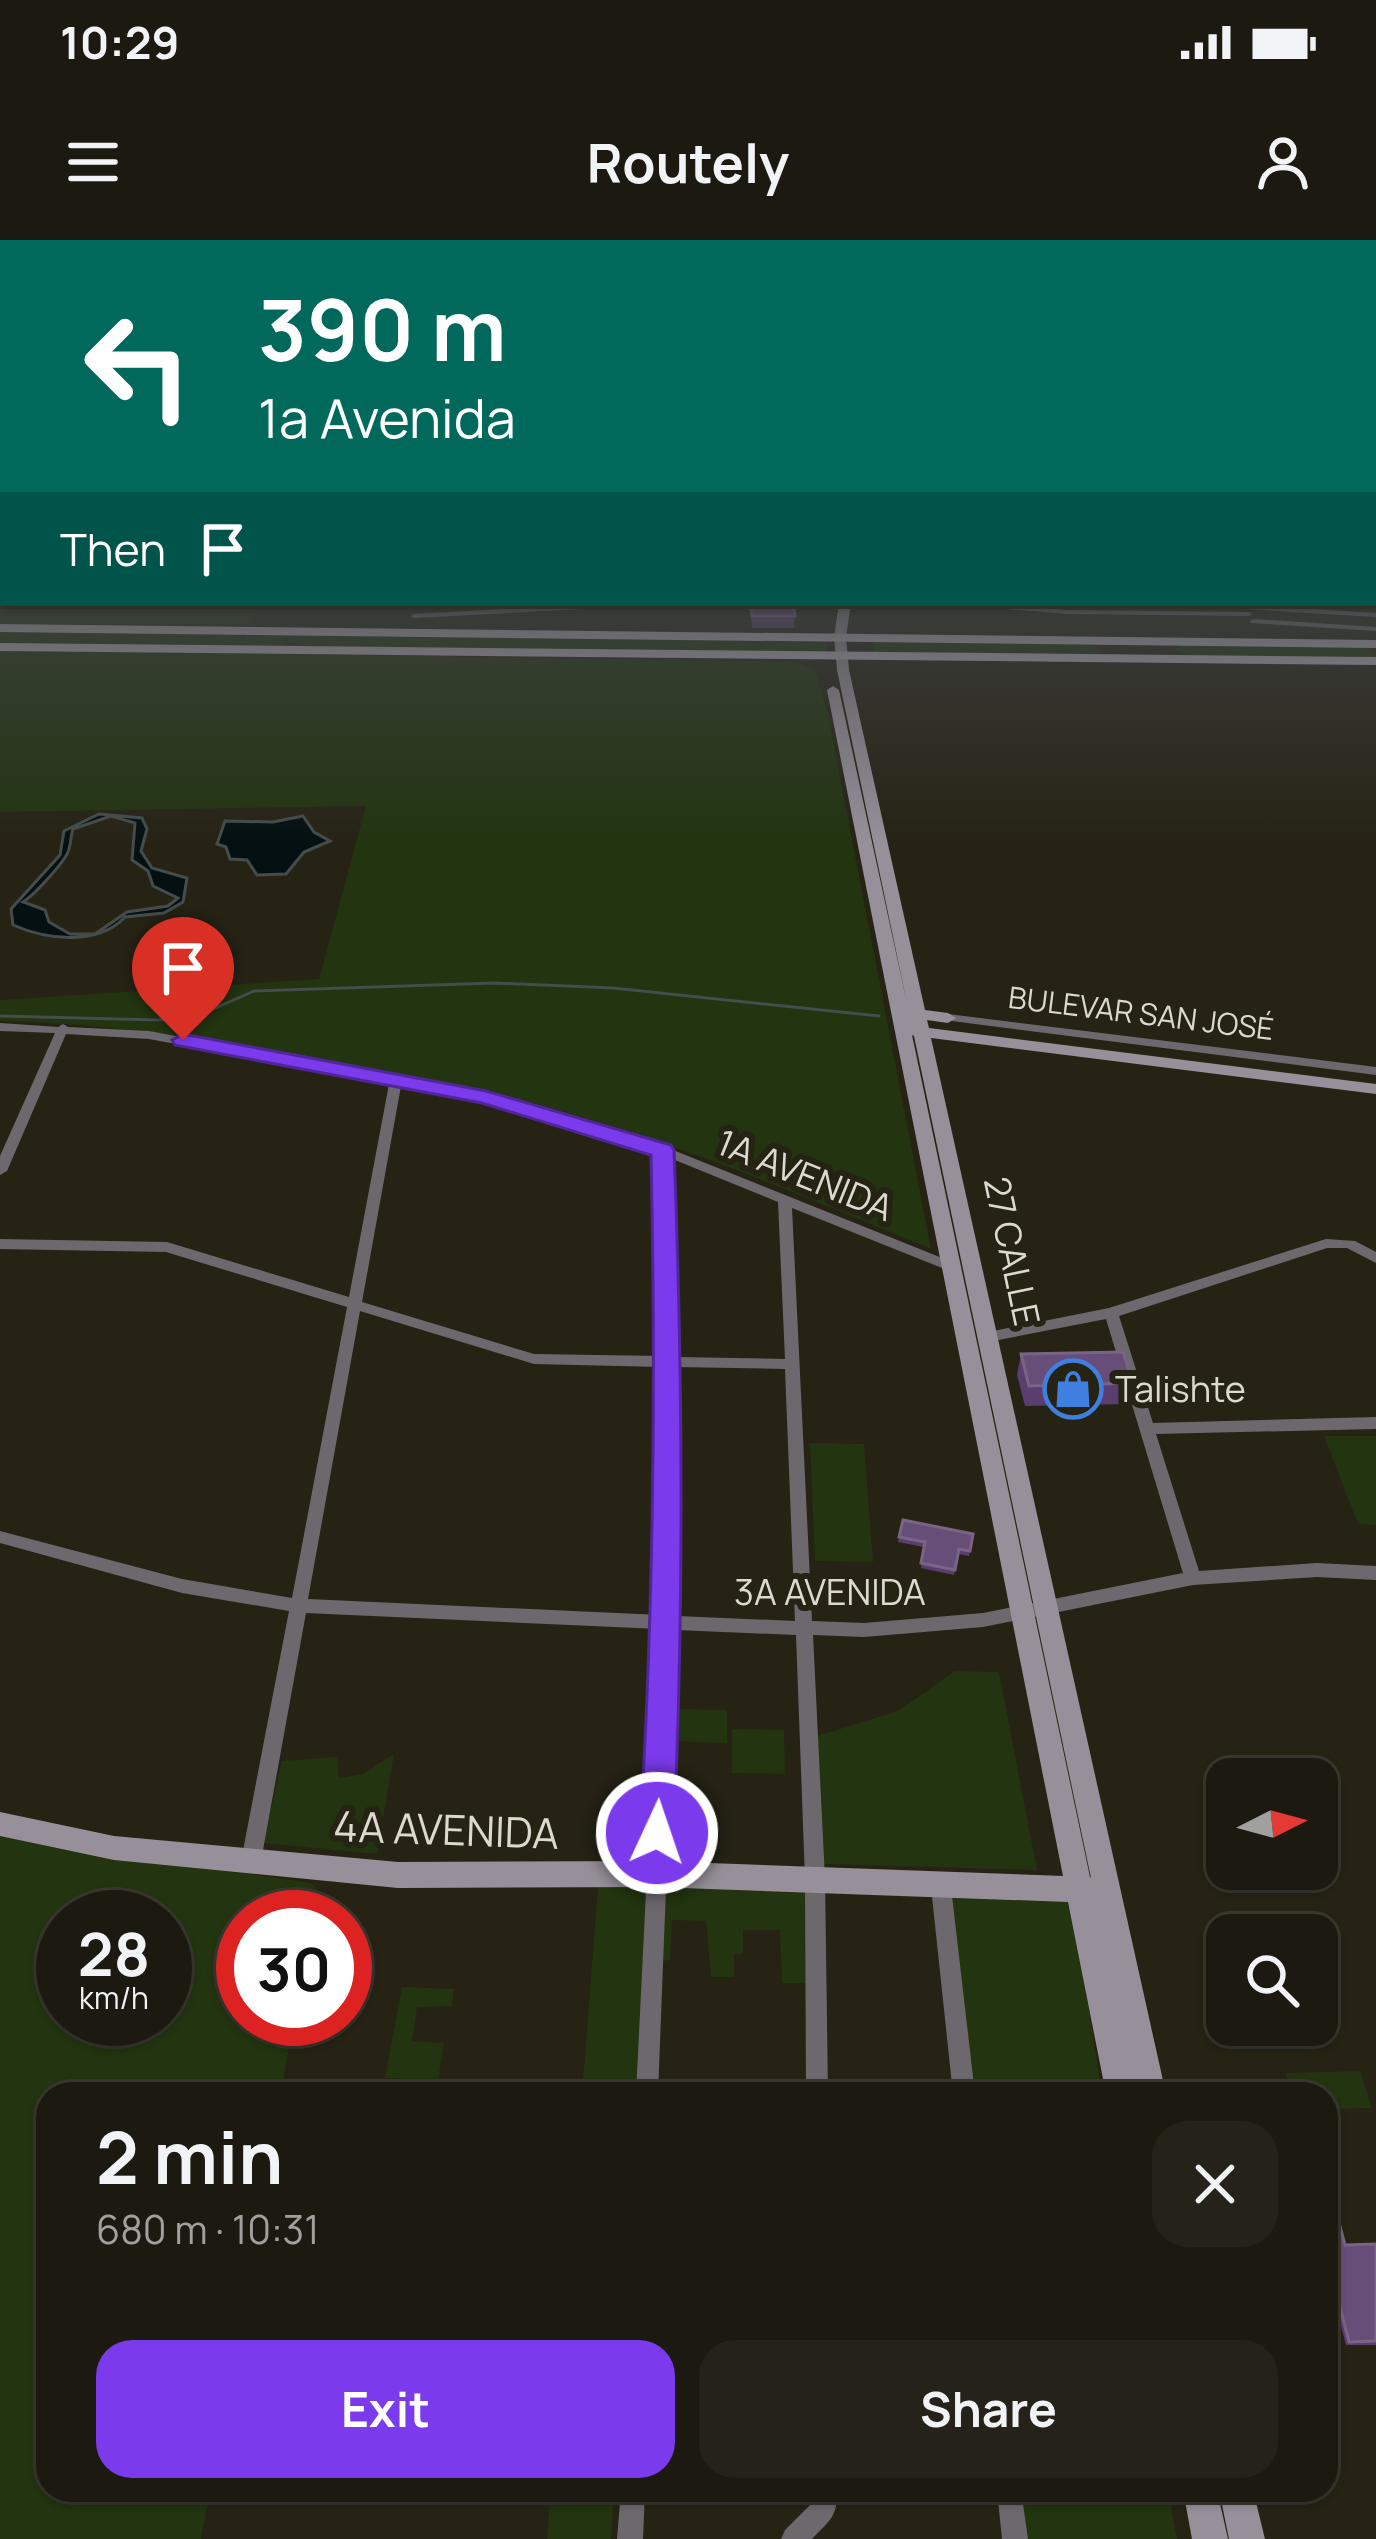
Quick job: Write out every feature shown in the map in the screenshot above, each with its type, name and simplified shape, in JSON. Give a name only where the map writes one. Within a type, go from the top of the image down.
[{"type":"main road","points":[[175,630],[767,636],[834,647],[857,662],[902,656],[1376,661]]},
{"type":"main road","points":[[834,630],[834,647]]},
{"type":"main road","points":[[834,647],[838,630]]},
{"type":"main road","points":[[220,649],[244,636],[230,631]]},
{"type":"main road","points":[[303,650],[282,642],[284,636],[307,631]]},
{"type":"main road","points":[[0,647],[693,653],[799,659],[886,638],[1369,639]]},
{"type":"main road","points":[[1097,640],[1114,651],[1102,658]]},
{"type":"main road","points":[[1168,641],[1157,646],[1157,652],[1176,659]]},
{"type":"main road","name":"27 CALLE","points":[[834,647],[911,1021],[1048,1608],[1095,1890],[1119,2082]]},
{"type":"main road","name":"BULEVAR SAN JOSÉ","points":[[911,1021],[949,1018]]},
{"type":"main road","name":"27 CALLE","points":[[911,1021],[952,1267],[1024,1613],[1148,2082]]},
{"type":"main road","name":"BULEVAR SAN JOSÉ","points":[[911,1021],[1376,1089]]},
{"type":"main road","name":"4A AVENIDA","points":[[0,1824],[114,1848],[398,1875],[655,1874],[1095,1890]]},
{"type":"main road","points":[[1202,2502],[1210,2539]]},
{"type":"main road","points":[[1239,2502],[1247,2539]]},
{"type":"street","points":[[1067,630],[1067,640]]},
{"type":"street","points":[[1261,630],[1269,642]]},
{"type":"street","name":"BULEVAR SAN JOSÉ","points":[[949,1018],[1376,1071]]},
{"type":"street","name":"1A AVENIDA","points":[[0,1027],[166,1038],[486,1097],[663,1150],[952,1267]]},
{"type":"street","points":[[0,1172],[63,1028]]},
{"type":"street","points":[[251,1861],[396,1081]]},
{"type":"street","points":[[647,2082],[668,1624],[669,1363],[663,1150]]},
{"type":"street","points":[[785,1199],[815,1879],[817,2082]]},
{"type":"street","points":[[988,1337],[1111,1313],[1326,1243],[1350,1244],[1376,1258]]},
{"type":"street","points":[[0,1244],[167,1247],[534,1359],[792,1364]]},
{"type":"street","points":[[1111,1313],[1193,1578]]},
{"type":"street","points":[[1149,1429],[1376,1423]]},
{"type":"street","name":"3A AVENIDA","points":[[0,1537],[182,1586],[300,1606],[801,1628],[935,1626],[1193,1578],[1317,1570],[1376,1573]]},
{"type":"street","points":[[941,1887],[963,2082]]},
{"type":"street","points":[[631,2539],[633,2502]]},
{"type":"street","points":[[794,2539],[825,2502]]},
{"type":"street","points":[[1010,2502],[1015,2539]]},
{"type":"green space","points":[[0,630],[239,633],[242,637],[237,644],[247,636],[240,631],[295,631],[281,642],[289,648],[0,646]]},
{"type":"green space","points":[[306,633],[826,637],[826,654],[305,647],[288,642]]},
{"type":"green space","points":[[873,639],[1088,642],[1102,651],[1091,656],[874,654]]},
{"type":"green space","points":[[1184,643],[1367,646],[1376,659],[1190,657],[1174,649]]},
{"type":"green space","points":[[0,650],[798,662],[815,670],[828,715],[931,1249],[666,1144],[503,1095],[192,1038],[0,1021],[0,1000],[319,979],[366,806],[0,812]]},
{"type":"green space","points":[[1324,1436],[1376,1436],[1376,1525],[1358,1524]]},
{"type":"green space","points":[[810,1443],[864,1444],[873,1562],[815,1561]]},
{"type":"green space","points":[[955,1671],[999,1672],[1037,1870],[824,1864],[814,1737],[898,1711]]},
{"type":"green space","points":[[671,1709],[727,1710],[727,1743],[669,1741]]},
{"type":"green space","points":[[732,1729],[784,1730],[785,1774],[732,1773]]},
{"type":"green space","points":[[394,1754],[377,1854],[263,1843],[282,1761],[337,1757],[339,1778],[363,1774]]},
{"type":"green space","points":[[0,1836],[311,1883],[317,1889],[216,1890],[216,2046],[289,2046],[283,2082],[36,2082],[36,2502],[208,2502],[201,2539],[0,2539]]},
{"type":"green space","points":[[599,1874],[807,1879],[811,1983],[782,1983],[780,1930],[743,1930],[743,1954],[734,1954],[734,1977],[711,1977],[706,1921],[672,1920],[670,1960],[663,1961],[638,2082],[583,2082]]},
{"type":"green space","points":[[948,1895],[1071,1895],[1100,2082],[967,2082]]},
{"type":"green space","points":[[402,1987],[454,1989],[452,2006],[417,2007],[412,2041],[444,2043],[438,2080],[385,2078]]},
{"type":"green space","points":[[1360,2071],[1372,2108],[1338,2109],[1338,2082],[1289,2082],[1286,2073]]},
{"type":"green space","points":[[550,2502],[613,2502],[611,2539],[547,2539]]},
{"type":"green space","points":[[1022,2502],[1170,2502],[1177,2539],[1026,2539]]},
{"type":"shaded area","points":[[99,814],[142,818],[147,829],[141,851],[152,868],[187,878],[183,902],[164,913],[125,917],[101,933],[87,936],[56,937],[13,925],[11,909],[60,855],[64,831]],"holes":[[[111,816],[135,823],[132,860],[148,871],[153,886],[178,898],[168,906],[127,912],[95,934],[70,934],[49,922],[45,910],[23,902],[63,861],[73,829]]]},
{"type":"shaded area","points":[[303,816],[314,832],[330,841],[304,852],[286,874],[257,875],[247,860],[230,859],[226,847],[217,844],[225,821],[273,822]]},
{"type":"building","points":[[1123,1352],[1133,1383],[1029,1386],[1021,1354]]},
{"type":"building","points":[[903,1520],[973,1534],[970,1551],[959,1549],[955,1570],[921,1563],[925,1542],[899,1537]]},
{"type":"building","points":[[1338,2219],[1345,2245],[1376,2244],[1376,2341],[1349,2342],[1338,2300]]},
{"type":"waterway","points":[[0,1016],[158,1020],[202,1014],[254,991],[495,983],[613,988],[879,1016]]},
{"type":"place","name":"Talishte","points":[[1073,1389]]},
{"type":"route","points":[[183,1040],[486,1097],[663,1150],[669,1363],[668,1624],[657,1833]]}]
